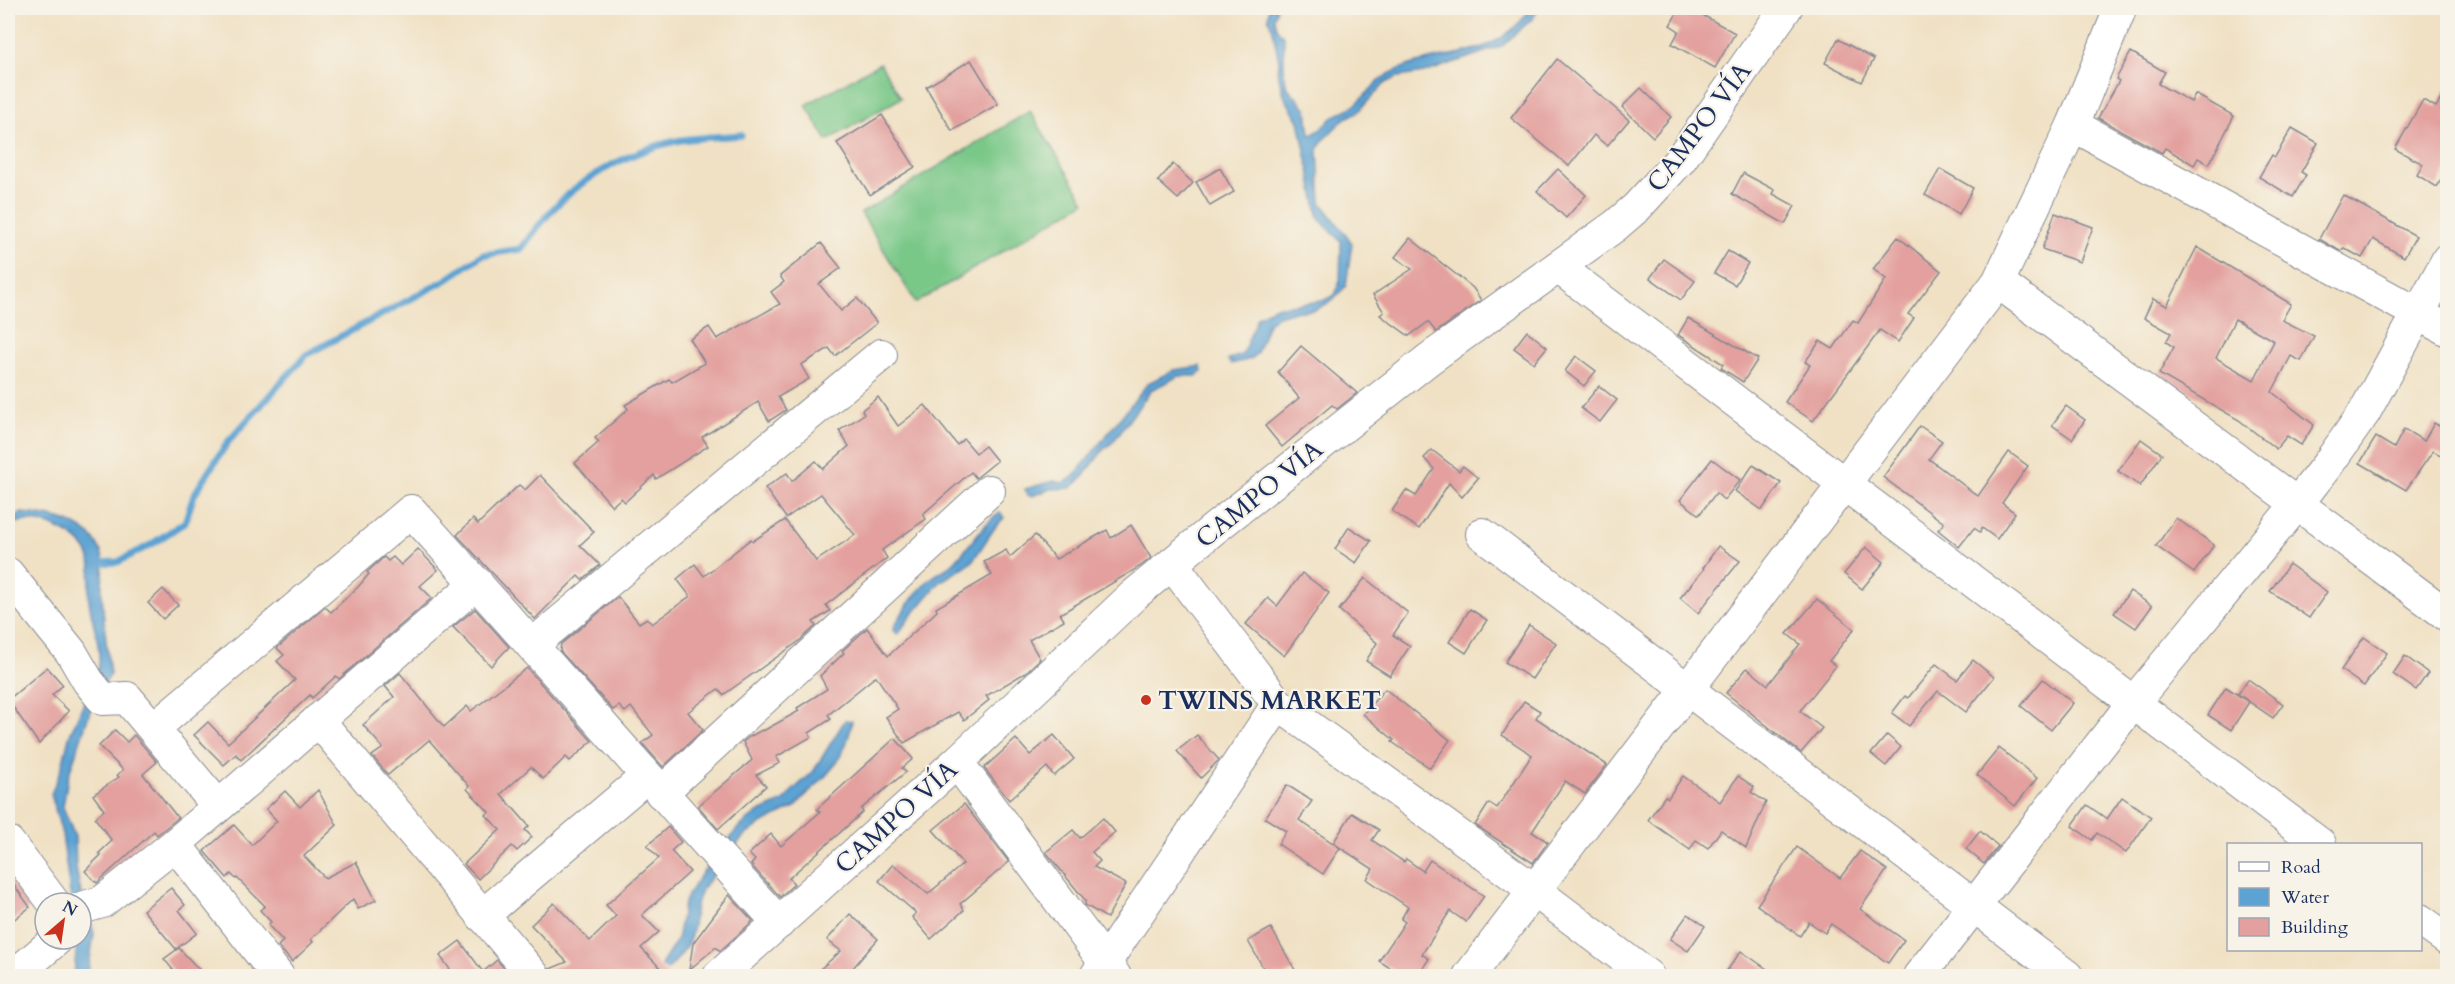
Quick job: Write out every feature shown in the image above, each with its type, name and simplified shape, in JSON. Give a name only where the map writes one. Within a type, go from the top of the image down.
[{"type":"street","name":"CAMPO VÍA","points":[[719,976],[957,762],[1067,657],[1172,564],[1429,359],[1615,226],[1658,186],[1680,160],[1786,8]]},
{"type":"street","points":[[1469,976],[1998,282],[2073,124],[2119,12]]},
{"type":"street","points":[[2073,124],[2448,330]]},
{"type":"street","points":[[1920,976],[2133,703],[2297,504],[2364,413],[2448,259]]},
{"type":"street","points":[[1557,267],[2319,843]]},
{"type":"street","points":[[1998,282],[2447,615]]},
{"type":"street","points":[[532,645],[881,355]]},
{"type":"street","points":[[482,916],[653,785],[989,491]]},
{"type":"street","points":[[154,728],[411,511],[532,645],[653,785],[779,923]]},
{"type":"street","points":[[1482,534],[2067,976]]},
{"type":"street","points":[[1172,564],[1278,704],[1648,976]]},
{"type":"street","points":[[8,574],[71,652],[94,689],[103,699],[127,698],[218,806]]},
{"type":"street","points":[[93,905],[102,902],[175,844],[477,583]]},
{"type":"street","points":[[957,762],[1106,972],[1278,704]]},
{"type":"street","points":[[318,720],[534,976]]},
{"type":"street","points":[[8,842],[45,891]]},
{"type":"street","points":[[175,844],[278,976]]},
{"type":"street","points":[[2422,921],[2448,940]]},
{"type":"street","points":[[23,974],[45,951]]},
{"type":"green space","points":[[880,63],[901,98],[827,141],[806,105]]},
{"type":"green space","points":[[1030,111],[1085,202],[916,303],[861,213]]},
{"type":"water","points":[[1269,8],[1277,8],[1274,18],[1276,27],[1284,37],[1284,73],[1287,87],[1307,109],[1310,135],[1321,129],[1335,116],[1355,105],[1389,74],[1427,60],[1482,47],[1499,39],[1516,26],[1531,8],[1539,8],[1533,18],[1502,46],[1424,73],[1398,77],[1385,83],[1358,112],[1344,119],[1323,140],[1318,150],[1321,202],[1352,243],[1346,286],[1332,301],[1315,310],[1291,312],[1278,316],[1268,323],[1257,353],[1251,359],[1231,364],[1228,360],[1243,354],[1257,317],[1274,307],[1322,301],[1335,295],[1340,281],[1341,241],[1319,219],[1299,121],[1285,98],[1278,74],[1279,62],[1273,30],[1268,18]]},
{"type":"water","points":[[1201,366],[1202,372],[1196,376],[1179,376],[1151,390],[1113,442],[1104,449],[1082,478],[1071,488],[1051,489],[1032,496],[1027,495],[1025,489],[1053,481],[1064,483],[1074,476],[1148,383],[1174,370]]},
{"type":"water","points":[[1000,512],[1004,518],[972,562],[940,582],[898,634],[893,630],[904,610],[924,585],[952,564],[989,521]]},
{"type":"water","points":[[21,513],[46,516],[71,523],[92,537],[99,547],[103,559],[104,622],[110,675],[105,684],[97,674],[99,656],[89,601],[91,564],[87,551],[74,538],[47,524],[27,521],[8,525],[8,520]]},
{"type":"water","points":[[85,700],[92,706],[68,777],[63,807],[75,837],[76,867],[80,891],[70,891],[62,834],[51,794],[61,770],[69,737]]},
{"type":"water","points":[[845,720],[852,721],[850,734],[836,764],[795,807],[754,829],[734,848],[728,841],[737,829],[757,813],[784,801],[813,772]]},
{"type":"water","points":[[707,866],[714,875],[702,889],[696,903],[689,940],[681,954],[667,970],[661,965],[677,940],[684,903]]},
{"type":"water","points":[[76,951],[91,951],[87,976],[74,976]]},
{"type":"building","points":[[1680,8],[1690,8],[1735,33],[1715,68],[1672,44],[1679,31],[1670,25]]},
{"type":"building","points":[[1838,39],[1874,59],[1862,82],[1825,63]]},
{"type":"building","points":[[2131,52],[2165,72],[2158,84],[2191,102],[2195,94],[2234,116],[2209,164],[2198,158],[2194,165],[2165,148],[2162,153],[2098,118],[2119,81],[2116,79]]},
{"type":"building","points":[[1557,59],[1629,120],[1607,146],[1594,135],[1569,166],[1511,118]]},
{"type":"building","points":[[971,60],[998,104],[952,131],[926,87]]},
{"type":"building","points":[[2448,87],[2448,168],[2437,187],[2417,175],[2423,164],[2395,149],[2423,100],[2436,107]]},
{"type":"building","points":[[1641,88],[1671,117],[1653,137],[1622,107]]},
{"type":"building","points":[[882,115],[915,167],[870,195],[837,143]]},
{"type":"building","points":[[2292,128],[2318,143],[2301,172],[2306,175],[2293,197],[2259,177],[2272,155],[2275,157]]},
{"type":"building","points":[[1173,164],[1193,183],[1178,199],[1158,181]]},
{"type":"building","points":[[1220,168],[1234,192],[1210,206],[1196,182]]},
{"type":"building","points":[[1558,169],[1586,195],[1566,218],[1537,191]]},
{"type":"building","points":[[1940,169],[1973,188],[1959,214],[1925,195]]},
{"type":"building","points":[[1743,173],[1775,190],[1773,194],[1795,206],[1785,224],[1732,194]]},
{"type":"building","points":[[2343,195],[2416,236],[2404,257],[2373,239],[2362,258],[2344,248],[2340,251],[2319,239]]},
{"type":"building","points":[[2055,213],[2093,227],[2080,262],[2042,249]]},
{"type":"building","points":[[1898,237],[1941,271],[1908,314],[1914,318],[1898,342],[1880,330],[1813,421],[1785,402],[1810,365],[1805,362],[1820,341],[1833,349],[1853,320],[1858,323],[1886,279],[1873,269]]},
{"type":"building","points":[[1410,238],[1473,288],[1481,300],[1436,332],[1428,322],[1409,336],[1380,315],[1384,312],[1373,295],[1412,269],[1395,257]]},
{"type":"building","points":[[821,243],[841,268],[819,284],[841,311],[857,298],[877,323],[835,356],[829,348],[801,365],[809,379],[778,397],[786,410],[769,421],[758,402],[702,437],[708,446],[656,479],[654,475],[625,502],[621,498],[612,506],[575,463],[599,442],[595,438],[628,409],[625,405],[669,379],[672,382],[705,363],[690,339],[709,327],[717,339],[780,304],[771,292],[784,282],[780,276]]},
{"type":"building","points":[[2197,247],[2291,304],[2282,320],[2314,336],[2301,361],[2291,356],[2272,392],[2314,425],[2301,445],[2287,436],[2276,449],[2239,420],[2159,374],[2174,347],[2166,342],[2171,333],[2144,318],[2153,299],[2167,306]],"holes":[[[2235,319],[2274,341],[2254,380],[2216,358]]]},
{"type":"building","points":[[1728,251],[1748,263],[1735,285],[1714,273]]},
{"type":"building","points":[[1664,259],[1695,281],[1681,300],[1650,278]]},
{"type":"building","points":[[1688,318],[1758,359],[1743,382],[1721,368],[1723,364],[1678,335]]},
{"type":"building","points":[[1527,331],[1547,347],[1534,363],[1514,348]]},
{"type":"building","points":[[1301,346],[1357,393],[1337,409],[1332,405],[1282,447],[1265,426],[1299,398],[1278,372]]},
{"type":"building","points":[[1576,356],[1596,371],[1584,386],[1565,371]]},
{"type":"building","points":[[1599,386],[1617,400],[1600,422],[1581,408]]},
{"type":"building","points":[[878,397],[898,426],[925,405],[957,445],[964,439],[976,453],[985,446],[997,461],[976,478],[971,472],[923,514],[926,519],[882,550],[887,558],[826,605],[830,611],[813,622],[816,626],[798,642],[723,695],[718,689],[688,712],[703,730],[663,767],[642,743],[653,735],[631,707],[625,712],[619,706],[613,710],[560,651],[561,644],[618,597],[639,623],[647,618],[652,624],[690,596],[677,579],[695,564],[704,576],[751,539],[753,541],[785,520],[816,561],[855,535],[821,494],[786,518],[765,488],[787,473],[792,481],[816,461],[823,469],[849,446],[839,431],[864,414],[862,410]]},
{"type":"building","points":[[2066,406],[2085,420],[2072,439],[2052,425]]},
{"type":"building","points":[[2434,423],[2448,431],[2448,459],[2433,451],[2406,490],[2360,463],[2376,437],[2394,448],[2404,429],[2424,441]]},
{"type":"building","points":[[1920,426],[1942,441],[1929,459],[1978,496],[2009,452],[2028,466],[2002,503],[2015,513],[1997,539],[1982,528],[1980,532],[1974,528],[1959,547],[1938,530],[1944,523],[1883,477]]},
{"type":"building","points":[[2141,439],[2162,454],[2140,486],[2118,471]]},
{"type":"building","points":[[1432,450],[1459,471],[1463,466],[1478,478],[1462,497],[1449,483],[1419,529],[1392,511],[1406,490],[1416,496],[1434,469],[1424,458]]},
{"type":"building","points":[[1712,459],[1740,480],[1724,500],[1716,493],[1699,515],[1680,500]]},
{"type":"building","points":[[1753,465],[1781,483],[1762,510],[1735,491]]},
{"type":"building","points":[[540,475],[594,532],[580,545],[600,565],[582,580],[578,576],[535,619],[457,535],[473,519],[478,524],[519,485],[525,490]]},
{"type":"building","points":[[2176,518],[2214,545],[2194,573],[2156,546]]},
{"type":"building","points":[[1131,525],[1151,558],[1060,614],[1064,620],[1029,640],[1040,659],[1025,673],[986,696],[989,700],[964,720],[958,712],[904,743],[886,717],[898,709],[876,676],[828,715],[831,719],[809,733],[811,737],[776,757],[780,763],[756,775],[766,786],[718,829],[698,806],[752,760],[743,742],[799,711],[797,708],[827,689],[820,676],[867,628],[888,656],[937,611],[936,608],[992,575],[984,562],[1006,550],[1010,557],[1035,535],[1056,559],[1107,530],[1111,538]]},
{"type":"building","points":[[1349,527],[1371,541],[1356,563],[1335,549]]},
{"type":"building","points":[[1718,546],[1740,561],[1698,613],[1680,598],[1704,569]]},
{"type":"building","points":[[1866,547],[1884,562],[1862,589],[1844,574]]},
{"type":"building","points":[[418,549],[438,570],[420,586],[432,598],[339,679],[336,676],[312,698],[310,695],[241,760],[236,754],[224,765],[194,735],[208,722],[228,743],[295,680],[277,661],[284,655],[277,648],[325,607],[331,612],[358,587],[369,574],[367,572],[384,557],[388,561],[393,557],[401,565]]},
{"type":"building","points":[[2289,564],[2327,592],[2309,618],[2270,591]]},
{"type":"building","points":[[1302,573],[1329,593],[1284,656],[1246,624],[1268,598],[1277,606]]},
{"type":"building","points":[[1365,578],[1408,613],[1393,635],[1410,646],[1390,676],[1366,661],[1377,643],[1339,610]]},
{"type":"building","points":[[163,589],[178,605],[163,619],[148,603]]},
{"type":"building","points":[[2130,591],[2152,606],[2136,628],[2114,613]]},
{"type":"building","points":[[1817,599],[1854,629],[1829,661],[1836,666],[1800,711],[1822,728],[1801,753],[1726,693],[1747,668],[1768,685],[1800,644],[1787,634]]},
{"type":"building","points":[[475,609],[509,647],[491,666],[453,627]]},
{"type":"building","points":[[1470,609],[1487,620],[1466,653],[1449,642]]},
{"type":"building","points":[[1529,625],[1556,643],[1532,679],[1505,662]]},
{"type":"building","points":[[2364,637],[2387,653],[2364,686],[2341,670]]},
{"type":"building","points":[[2405,656],[2428,673],[2416,690],[2393,674]]},
{"type":"building","points":[[1973,660],[1994,677],[1966,712],[1938,691],[1909,726],[1892,713],[1905,696],[1908,698],[1936,664],[1957,680]]},
{"type":"building","points":[[47,667],[63,685],[52,695],[69,711],[39,744],[8,700]]},
{"type":"building","points":[[527,668],[592,741],[570,761],[566,757],[543,779],[531,767],[501,794],[529,826],[525,830],[532,837],[517,851],[512,846],[478,879],[464,864],[500,830],[486,815],[489,812],[467,789],[469,786],[429,740],[388,775],[372,756],[383,748],[363,725],[394,697],[385,686],[400,673],[444,727],[467,706],[471,711]]},
{"type":"building","points":[[2043,679],[2073,703],[2051,730],[2021,706]]},
{"type":"building","points":[[2248,679],[2283,704],[2273,718],[2238,694]]},
{"type":"building","points":[[2226,687],[2249,702],[2231,730],[2208,715]]},
{"type":"building","points":[[1385,689],[1450,740],[1430,768],[1392,742],[1394,740],[1363,714]]},
{"type":"building","points":[[1524,701],[1540,711],[1536,718],[1607,765],[1585,794],[1565,781],[1532,832],[1548,842],[1533,863],[1475,825],[1489,803],[1497,808],[1532,755],[1502,735]]},
{"type":"building","points":[[115,730],[127,742],[134,735],[157,762],[143,774],[178,818],[157,835],[154,831],[97,883],[85,871],[112,841],[95,818],[104,810],[93,795],[119,777],[117,775],[123,770],[99,746]]},
{"type":"building","points":[[1054,735],[1074,759],[1054,776],[1047,767],[1009,800],[984,768],[1016,739],[1030,755]]},
{"type":"building","points":[[1197,735],[1219,760],[1201,778],[1177,751]]},
{"type":"building","points":[[1887,735],[1901,747],[1886,766],[1871,754]]},
{"type":"building","points":[[895,738],[913,759],[902,768],[906,772],[861,809],[863,812],[789,878],[794,884],[780,897],[751,865],[755,860],[749,854],[771,834],[781,846],[820,812],[817,809]]},
{"type":"building","points":[[1999,748],[2037,778],[2015,806],[1977,775]]},
{"type":"building","points":[[1683,776],[1720,802],[1738,776],[1754,787],[1751,792],[1766,802],[1746,848],[1721,830],[1708,848],[1696,840],[1690,850],[1648,820],[1665,796],[1668,798]]},
{"type":"building","points":[[1287,785],[1312,801],[1299,820],[1340,848],[1323,874],[1278,844],[1286,831],[1265,818]]},
{"type":"building","points":[[318,790],[337,825],[304,856],[325,878],[356,862],[376,900],[358,909],[353,899],[311,939],[313,942],[292,962],[278,946],[283,941],[268,925],[271,922],[260,910],[265,906],[237,878],[231,874],[227,878],[204,851],[234,825],[252,845],[277,821],[266,809],[285,791],[300,807]]},
{"type":"building","points":[[2122,797],[2151,817],[2126,853],[2097,833],[2092,840],[2072,826],[2087,805],[2107,819]]},
{"type":"building","points":[[964,804],[1009,862],[960,904],[964,910],[931,939],[912,917],[916,913],[879,881],[893,864],[928,894],[963,864],[933,830]]},
{"type":"building","points":[[1352,813],[1379,830],[1372,840],[1404,862],[1406,859],[1423,871],[1430,860],[1484,896],[1466,922],[1450,911],[1422,954],[1429,959],[1417,976],[1403,976],[1379,961],[1405,922],[1401,919],[1408,907],[1367,879],[1373,869],[1333,843]]},
{"type":"building","points":[[1103,818],[1115,832],[1092,852],[1100,861],[1094,867],[1126,884],[1107,918],[1085,905],[1085,900],[1046,852],[1073,830],[1080,838]]},
{"type":"building","points":[[668,827],[681,842],[671,851],[690,872],[642,915],[659,932],[641,948],[668,976],[551,976],[550,969],[567,962],[531,925],[554,903],[590,941],[616,916],[606,905],[659,858],[647,846]]},
{"type":"building","points":[[1980,831],[1998,846],[1984,864],[1966,849]]},
{"type":"building","points":[[1797,847],[1840,878],[1860,851],[1887,870],[1860,909],[1904,940],[1888,963],[1831,924],[1825,933],[1809,922],[1800,936],[1757,905]]},
{"type":"building","points":[[8,877],[30,907],[8,924]]},
{"type":"building","points":[[171,888],[185,905],[179,910],[197,933],[176,949],[143,910]]},
{"type":"building","points":[[729,895],[753,921],[720,951],[716,947],[689,970],[693,943]]},
{"type":"building","points":[[850,914],[878,939],[846,976],[812,976],[841,951],[827,940]]},
{"type":"building","points":[[1688,914],[1705,926],[1688,951],[1670,939]]},
{"type":"building","points":[[1271,928],[1295,970],[1284,976],[1268,976],[1248,941]]},
{"type":"building","points":[[460,941],[483,972],[497,960],[511,976],[455,976],[440,956]]},
{"type":"building","points":[[179,948],[205,976],[178,976],[164,959]]},
{"type":"building","points":[[1741,951],[1777,976],[1723,976]]},
{"type":"waterway","points":[[97,563],[118,562],[152,544],[185,522],[194,495],[227,443],[306,355],[446,280],[482,255],[521,249],[547,216],[568,195],[596,174],[627,157],[676,141],[741,135]]},
{"type":"place","name":"TWINS MARKET","points":[[1146,700]]}]
